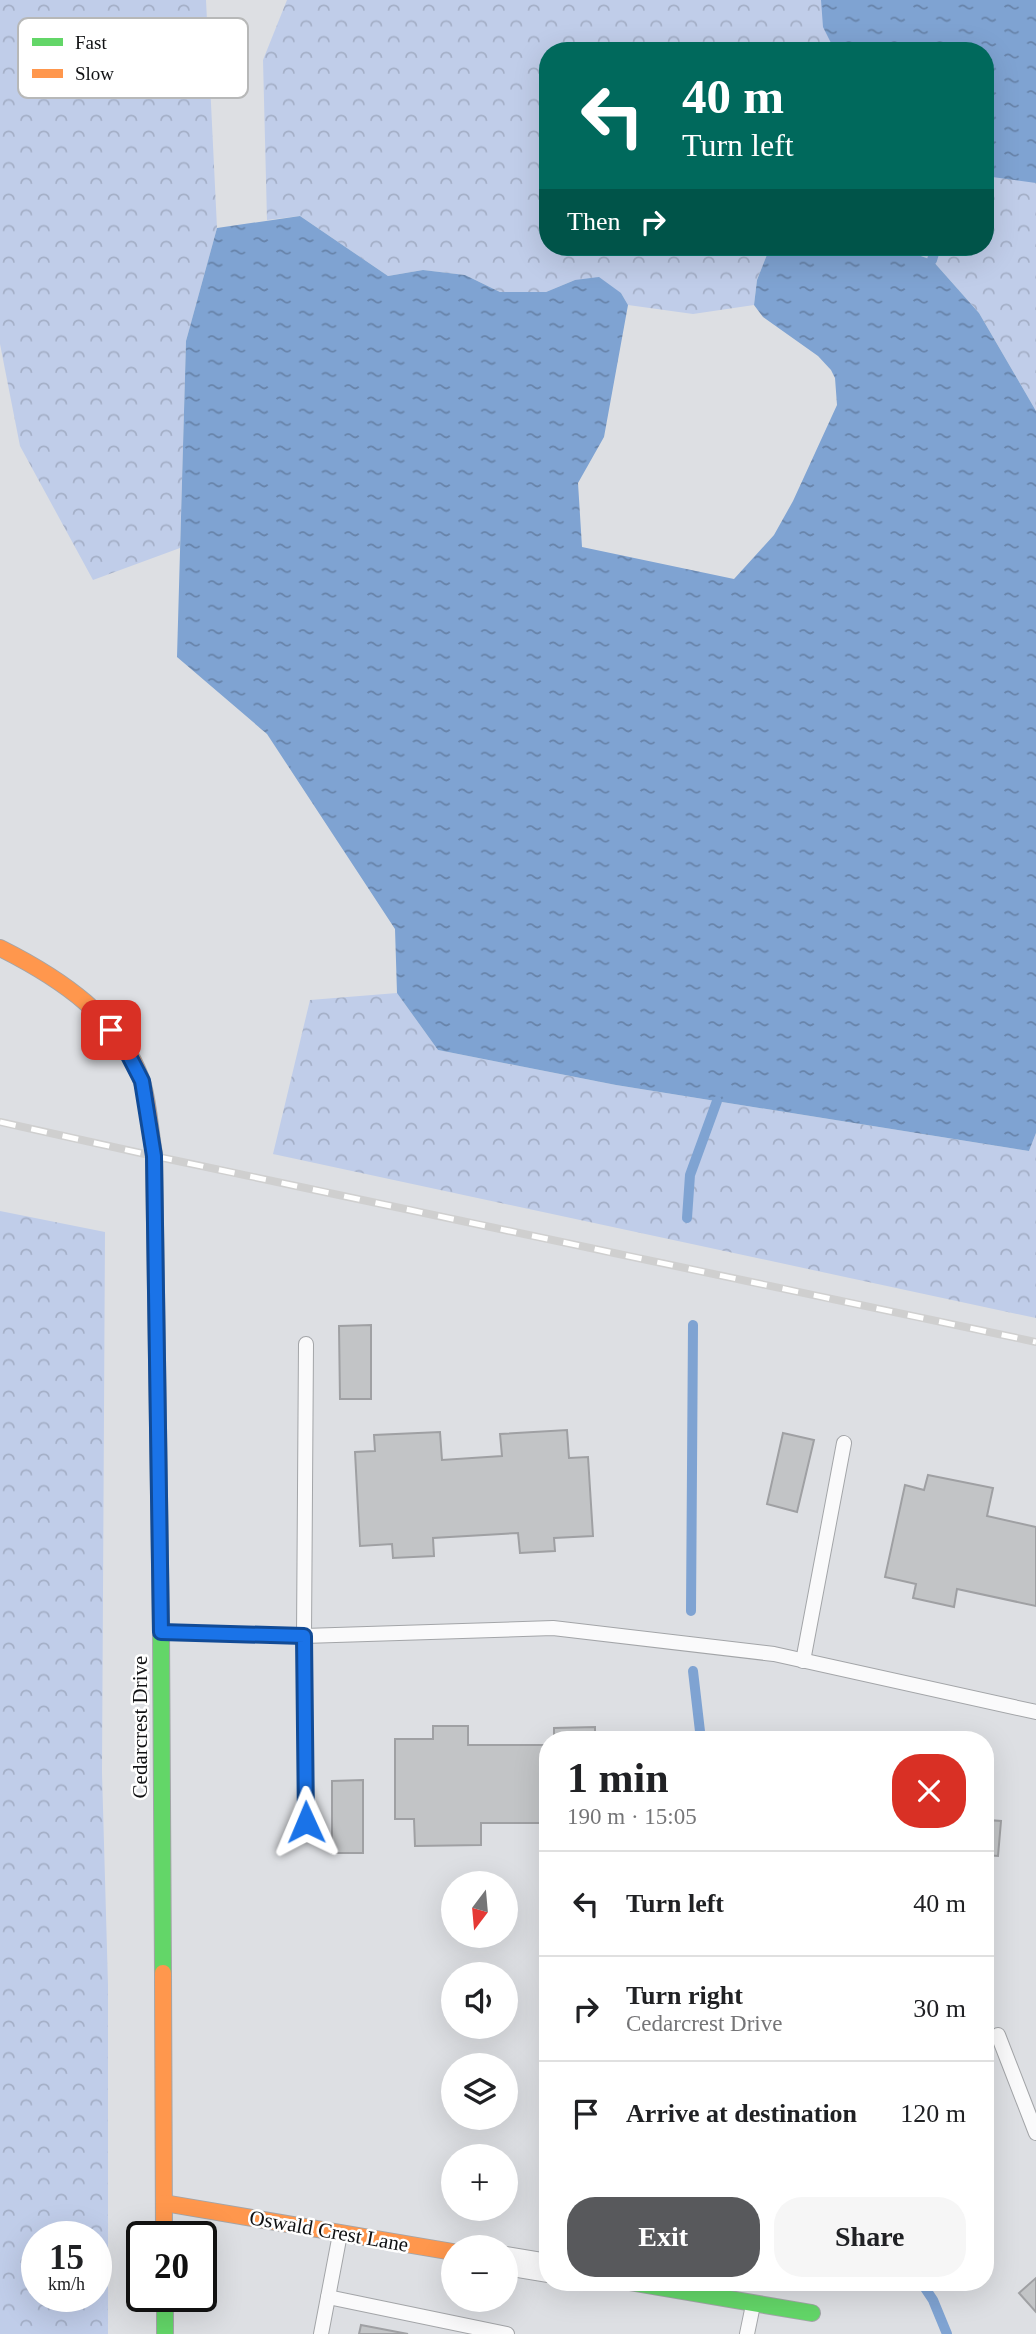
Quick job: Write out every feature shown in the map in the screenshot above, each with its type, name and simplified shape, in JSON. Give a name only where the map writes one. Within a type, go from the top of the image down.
[{"type":"street","name":"Cedarcrest Drive","points":[[0,948],[67,985],[98,1013],[124,1046],[142,1081],[154,1156],[161,1632],[164,2221]]},
{"type":"street","name":"Oswald Crest Lane","points":[[164,2203],[441,2250]]},
{"type":"street","points":[[518,2263],[539,2266]]},
{"type":"street","points":[[682,2291],[812,2313]]},
{"type":"street","points":[[164,2312],[165,2334]]},
{"type":"lane","points":[[306,1344],[306,1822]]},
{"type":"lane","points":[[803,1661],[844,1443]]},
{"type":"lane","points":[[161,1632],[304,1636],[553,1628],[774,1654],[1036,1712]]},
{"type":"lane","points":[[998,2035],[1036,2133]]},
{"type":"lane","points":[[321,2334],[340,2233]]},
{"type":"lane","points":[[328,2297],[507,2334]]},
{"type":"lane","points":[[747,2334],[753,2303]]},
{"type":"green space","points":[[0,0],[206,0],[207,18],[18,18],[18,98],[211,98],[217,228],[186,341],[180,548],[93,580],[20,446],[0,344]]},
{"type":"green space","points":[[287,0],[1036,0],[1036,411],[979,313],[932,260],[921,256],[994,256],[994,42],[539,42],[539,256],[766,256],[757,280],[754,305],[693,314],[628,305],[621,293],[575,280],[546,292],[500,292],[465,275],[423,270],[388,276],[300,216],[267,220],[263,60]]},
{"type":"green space","points":[[397,993],[438,1050],[616,1085],[1029,1151],[1036,1133],[1036,1318],[273,1154],[310,1000]]},
{"type":"green space","points":[[0,1211],[105,1232],[102,1773],[108,1985],[108,2221],[21,2221],[21,2312],[108,2312],[108,2334],[0,2334]]},
{"type":"water","points":[[821,0],[1036,0],[1036,183],[994,177],[994,42],[830,42],[823,27]]},
{"type":"water","points":[[300,216],[388,276],[423,270],[465,275],[500,292],[546,292],[575,280],[599,277],[621,293],[628,305],[604,437],[578,483],[582,547],[734,579],[774,535],[793,501],[837,405],[835,378],[831,370],[818,356],[763,317],[754,305],[757,280],[766,256],[921,256],[932,260],[979,313],[1036,411],[1036,1133],[1029,1151],[616,1085],[438,1050],[397,993],[395,929],[267,734],[177,657],[186,341],[217,228]]},
{"type":"building","points":[[371,1325],[371,1399],[340,1399],[339,1326]]},
{"type":"building","points":[[567,1430],[569,1458],[588,1457],[593,1536],[554,1538],[555,1551],[520,1553],[518,1533],[433,1538],[434,1556],[393,1558],[392,1544],[360,1546],[355,1452],[375,1451],[374,1435],[440,1432],[442,1460],[502,1456],[500,1434]]},
{"type":"building","points":[[783,1433],[814,1440],[797,1512],[767,1504]]},
{"type":"building","points":[[928,1475],[993,1488],[987,1516],[1036,1527],[1036,1606],[957,1589],[954,1607],[913,1598],[916,1584],[885,1577],[905,1485],[924,1490]]},
{"type":"building","points":[[433,1726],[468,1726],[468,1745],[539,1745],[539,1823],[481,1823],[481,1845],[415,1846],[414,1819],[395,1819],[395,1739],[433,1739]]},
{"type":"building","points":[[595,1727],[595,1731],[554,1731],[554,1728]]},
{"type":"building","points":[[363,1780],[363,1853],[332,1853],[332,1781]]},
{"type":"building","points":[[994,1820],[1001,1821],[998,1856],[994,1856]]},
{"type":"building","points":[[1036,2278],[1036,2312],[1019,2293]]},
{"type":"building","points":[[361,2325],[408,2334],[359,2334]]},
{"type":"waterway","points":[[932,260],[933,256]]},
{"type":"waterway","points":[[687,1218],[690,1175],[717,1101]]},
{"type":"waterway","points":[[691,1611],[693,1325]]},
{"type":"waterway","points":[[693,1671],[700,1731]]},
{"type":"waterway","points":[[927,2291],[947,2334]]},
{"type":"railway","points":[[0,1122],[1036,1342]]},
{"type":"traffic: fast","points":[[154,1154],[163,1973]]},
{"type":"traffic: fast","points":[[682,2291],[812,2313]]},
{"type":"traffic: fast","points":[[165,2312],[165,2334]]},
{"type":"traffic: slow","points":[[0,948],[44,972],[86,1003],[120,1040],[143,1085],[154,1154]]},
{"type":"traffic: slow","points":[[163,1973],[164,2221]]},
{"type":"traffic: slow","points":[[164,2203],[441,2250]]},
{"type":"route","points":[[111,1030],[124,1046],[142,1081],[154,1156],[161,1632],[304,1636],[306,1822]]}]
